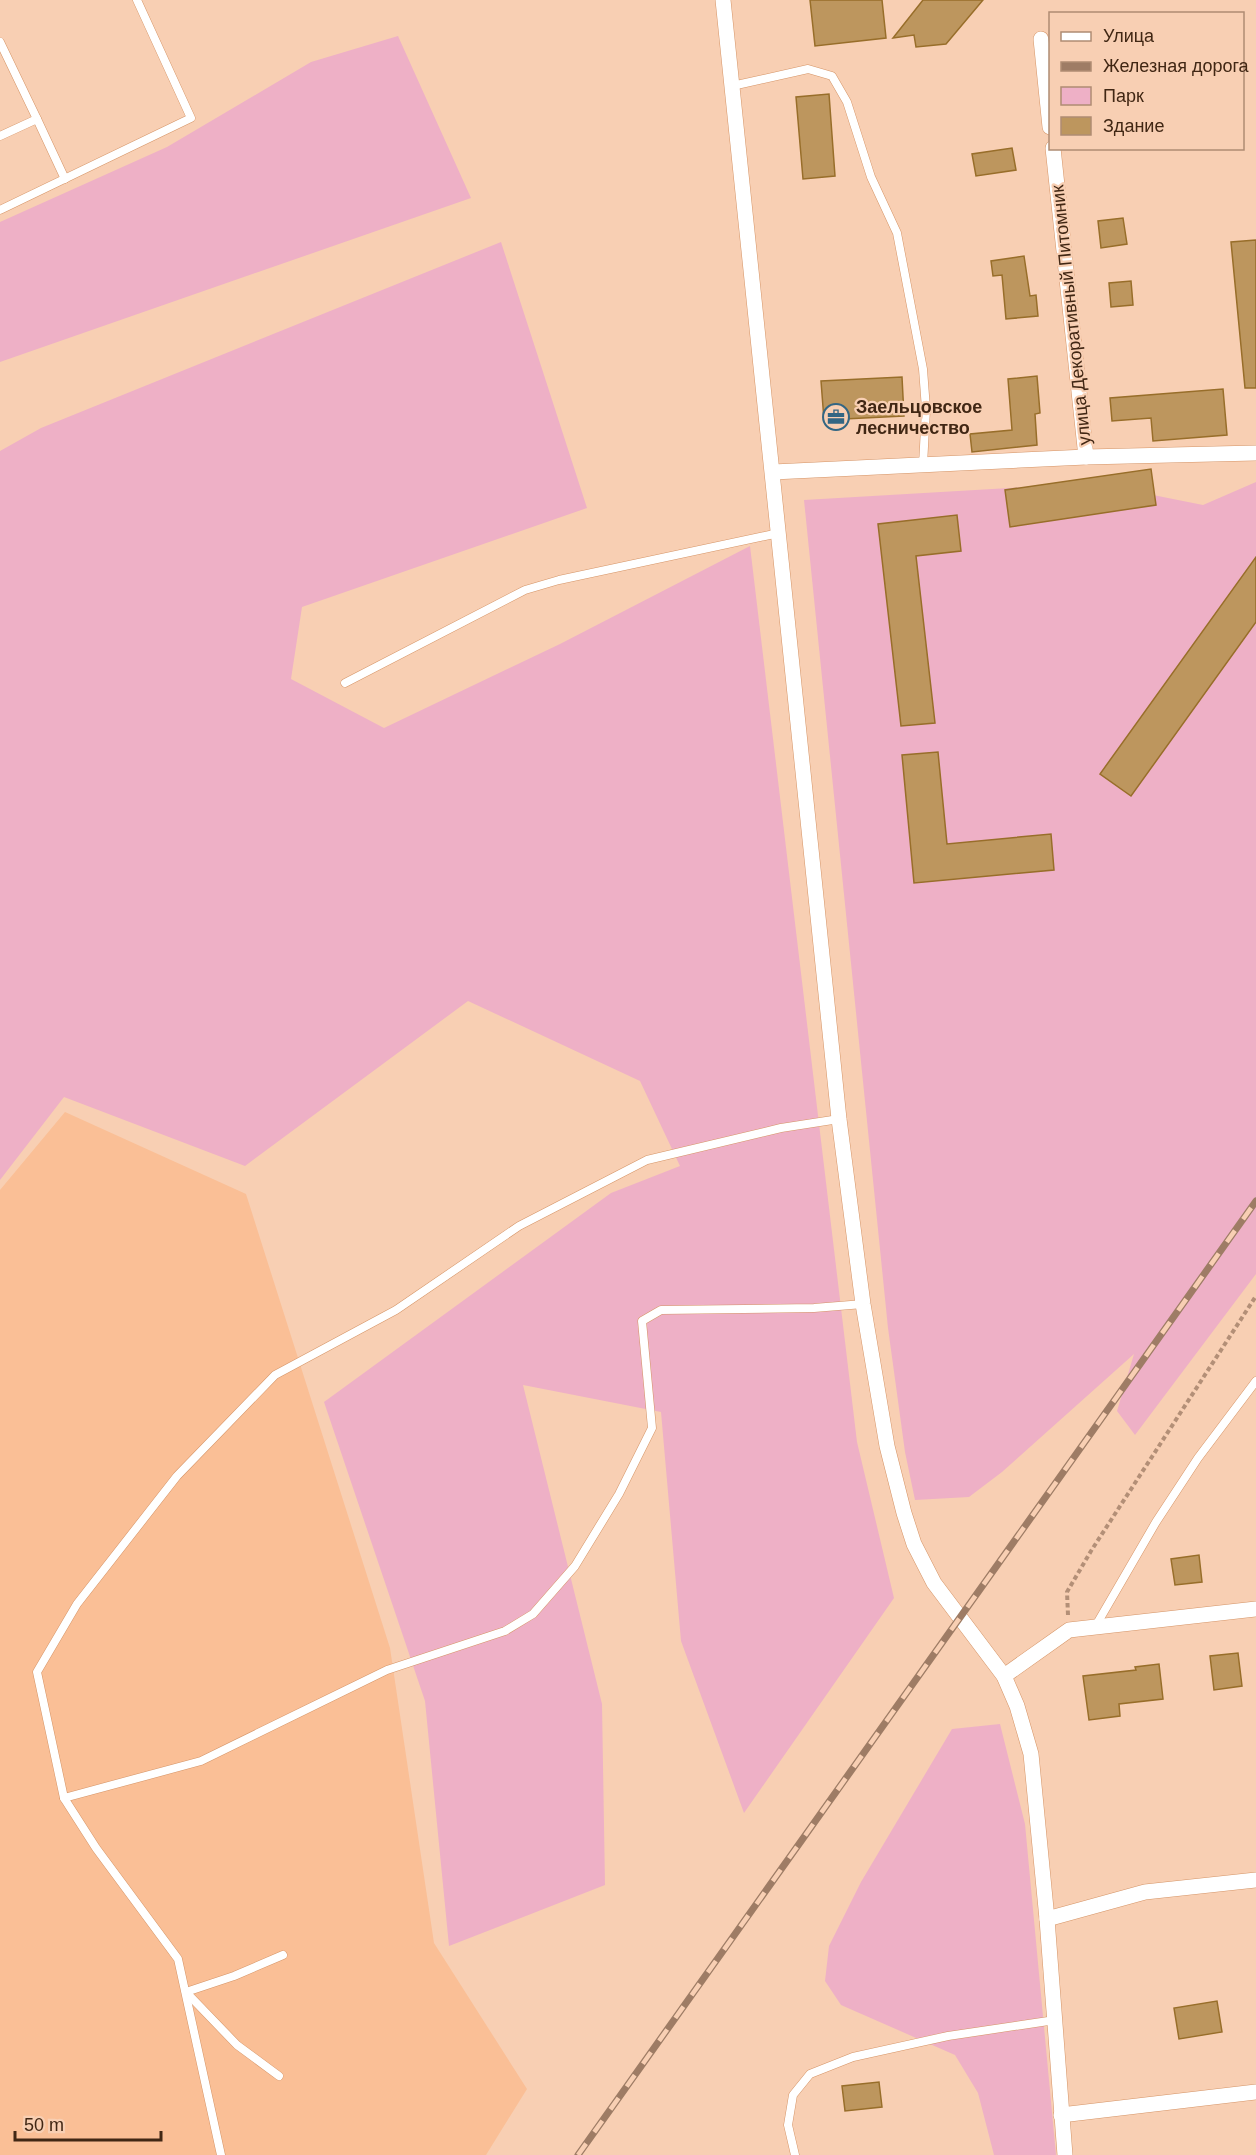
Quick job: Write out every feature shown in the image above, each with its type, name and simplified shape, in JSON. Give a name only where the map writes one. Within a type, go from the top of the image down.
[{"type":"street","points":[[723,0],[839,1119],[863,1304],[887,1446],[914,1544],[934,1583],[1004,1676],[1017,1706],[1031,1754],[1047,1918],[1065,2155]]},
{"type":"street","points":[[1041,39],[1049,117]]},
{"type":"street","name":"улица Декоративный Питомник","points":[[773,472],[1086,457],[1053,150]]},
{"type":"street","points":[[1086,457],[1256,453]]},
{"type":"street","points":[[1004,1676],[1069,1630],[1256,1609]]},
{"type":"street","points":[[1047,1918],[1145,1892],[1256,1880]]},
{"type":"street","points":[[1061,2115],[1256,2092]]},
{"type":"lane","points":[[0,210],[191,118],[137,0]]},
{"type":"lane","points":[[0,42],[65,179]]},
{"type":"lane","points":[[732,86],[808,69],[832,76],[847,102],[871,177],[897,233],[923,369],[926,409],[923,465]]},
{"type":"lane","points":[[0,136],[37,119]]},
{"type":"lane","points":[[345,682],[525,590],[559,580],[779,532]]},
{"type":"lane","points":[[221,2155],[178,1959],[96,1848],[64,1798],[36,1672],[77,1604],[177,1476],[274,1375],[396,1310],[519,1226],[647,1160],[781,1128],[839,1119]]},
{"type":"lane","points":[[64,1798],[201,1761],[387,1670],[505,1631],[533,1614],[575,1566],[619,1494],[652,1428],[642,1321],[661,1310],[814,1308],[863,1304]]},
{"type":"lane","points":[[1095,1627],[1156,1522],[1192,1467],[1256,1381]]},
{"type":"lane","points":[[186,1992],[234,1976],[283,1955]]},
{"type":"lane","points":[[186,1992],[237,2045],[279,2076]]},
{"type":"lane","points":[[795,2155],[788,2125],[793,2095],[810,2073],[853,2057],[948,2036],[1055,2020]]},
{"type":"path","points":[[1069,1630],[1067,1592],[1091,1551],[1256,1296]]},
{"type":"shaded area","points":[[65,1112],[246,1194],[390,1648],[434,1943],[527,2089],[486,2155],[0,2155],[0,1190]]},
{"type":"green space","points":[[398,36],[471,198],[0,362],[0,222],[167,147],[311,62]]},
{"type":"green space","points":[[501,242],[587,508],[302,607],[291,679],[384,728],[560,644],[750,546],[857,1442],[894,1598],[744,1813],[681,1641],[661,1412],[523,1385],[602,1704],[605,1885],[449,1946],[425,1701],[324,1402],[611,1193],[680,1166],[640,1081],[468,1001],[245,1166],[64,1097],[0,1180],[0,451],[41,428]]},
{"type":"green space","points":[[1256,482],[1256,1274],[1135,1435],[1117,1411],[1134,1354],[1002,1472],[969,1497],[915,1500],[905,1452],[888,1328],[804,500],[1093,483],[1203,505]]},
{"type":"green space","points":[[1000,1724],[1025,1824],[1056,2155],[994,2155],[978,2093],[955,2055],[841,2005],[825,1981],[829,1946],[861,1882],[952,1729]]},
{"type":"building","points":[[810,0],[882,0],[886,38],[815,46]]},
{"type":"building","points":[[923,0],[983,0],[946,44],[916,47],[914,35],[893,38]]},
{"type":"building","points":[[829,94],[835,176],[803,179],[796,97]]},
{"type":"building","points":[[1012,148],[1016,170],[976,176],[972,154]]},
{"type":"building","points":[[1123,218],[1127,244],[1101,248],[1098,221]]},
{"type":"building","points":[[1256,240],[1256,388],[1245,388],[1231,242]]},
{"type":"building","points":[[1024,256],[1030,296],[1036,295],[1038,316],[1006,319],[1002,275],[993,276],[991,261]]},
{"type":"building","points":[[1131,281],[1133,305],[1111,307],[1109,283]]},
{"type":"building","points":[[1037,376],[1040,413],[1035,414],[1037,445],[972,452],[970,434],[1012,430],[1008,379]]},
{"type":"building","points":[[902,377],[904,416],[824,420],[821,381]]},
{"type":"building","points":[[1223,389],[1227,435],[1153,441],[1151,418],[1112,421],[1110,398]]},
{"type":"building","points":[[1151,469],[1156,505],[1010,527],[1005,490]]},
{"type":"building","points":[[957,515],[961,551],[916,556],[935,723],[901,726],[878,524]]},
{"type":"building","points":[[1256,557],[1256,622],[1131,796],[1100,774]]},
{"type":"building","points":[[938,752],[947,844],[1051,834],[1054,870],[914,883],[902,755]]},
{"type":"building","points":[[1199,1555],[1202,1582],[1175,1585],[1171,1559]]},
{"type":"building","points":[[1238,1653],[1242,1686],[1214,1690],[1210,1656]]},
{"type":"building","points":[[1159,1664],[1163,1699],[1119,1704],[1120,1716],[1089,1720],[1083,1676],[1136,1670],[1135,1667]]},
{"type":"building","points":[[1217,2001],[1222,2032],[1179,2039],[1174,2008]]},
{"type":"building","points":[[879,2082],[882,2107],[845,2111],[842,2086]]},
{"type":"railway","points":[[578,2155],[1256,1201]]},
{"type":"place","name":"Заельцовское лесничество","points":[[836,417]]}]
